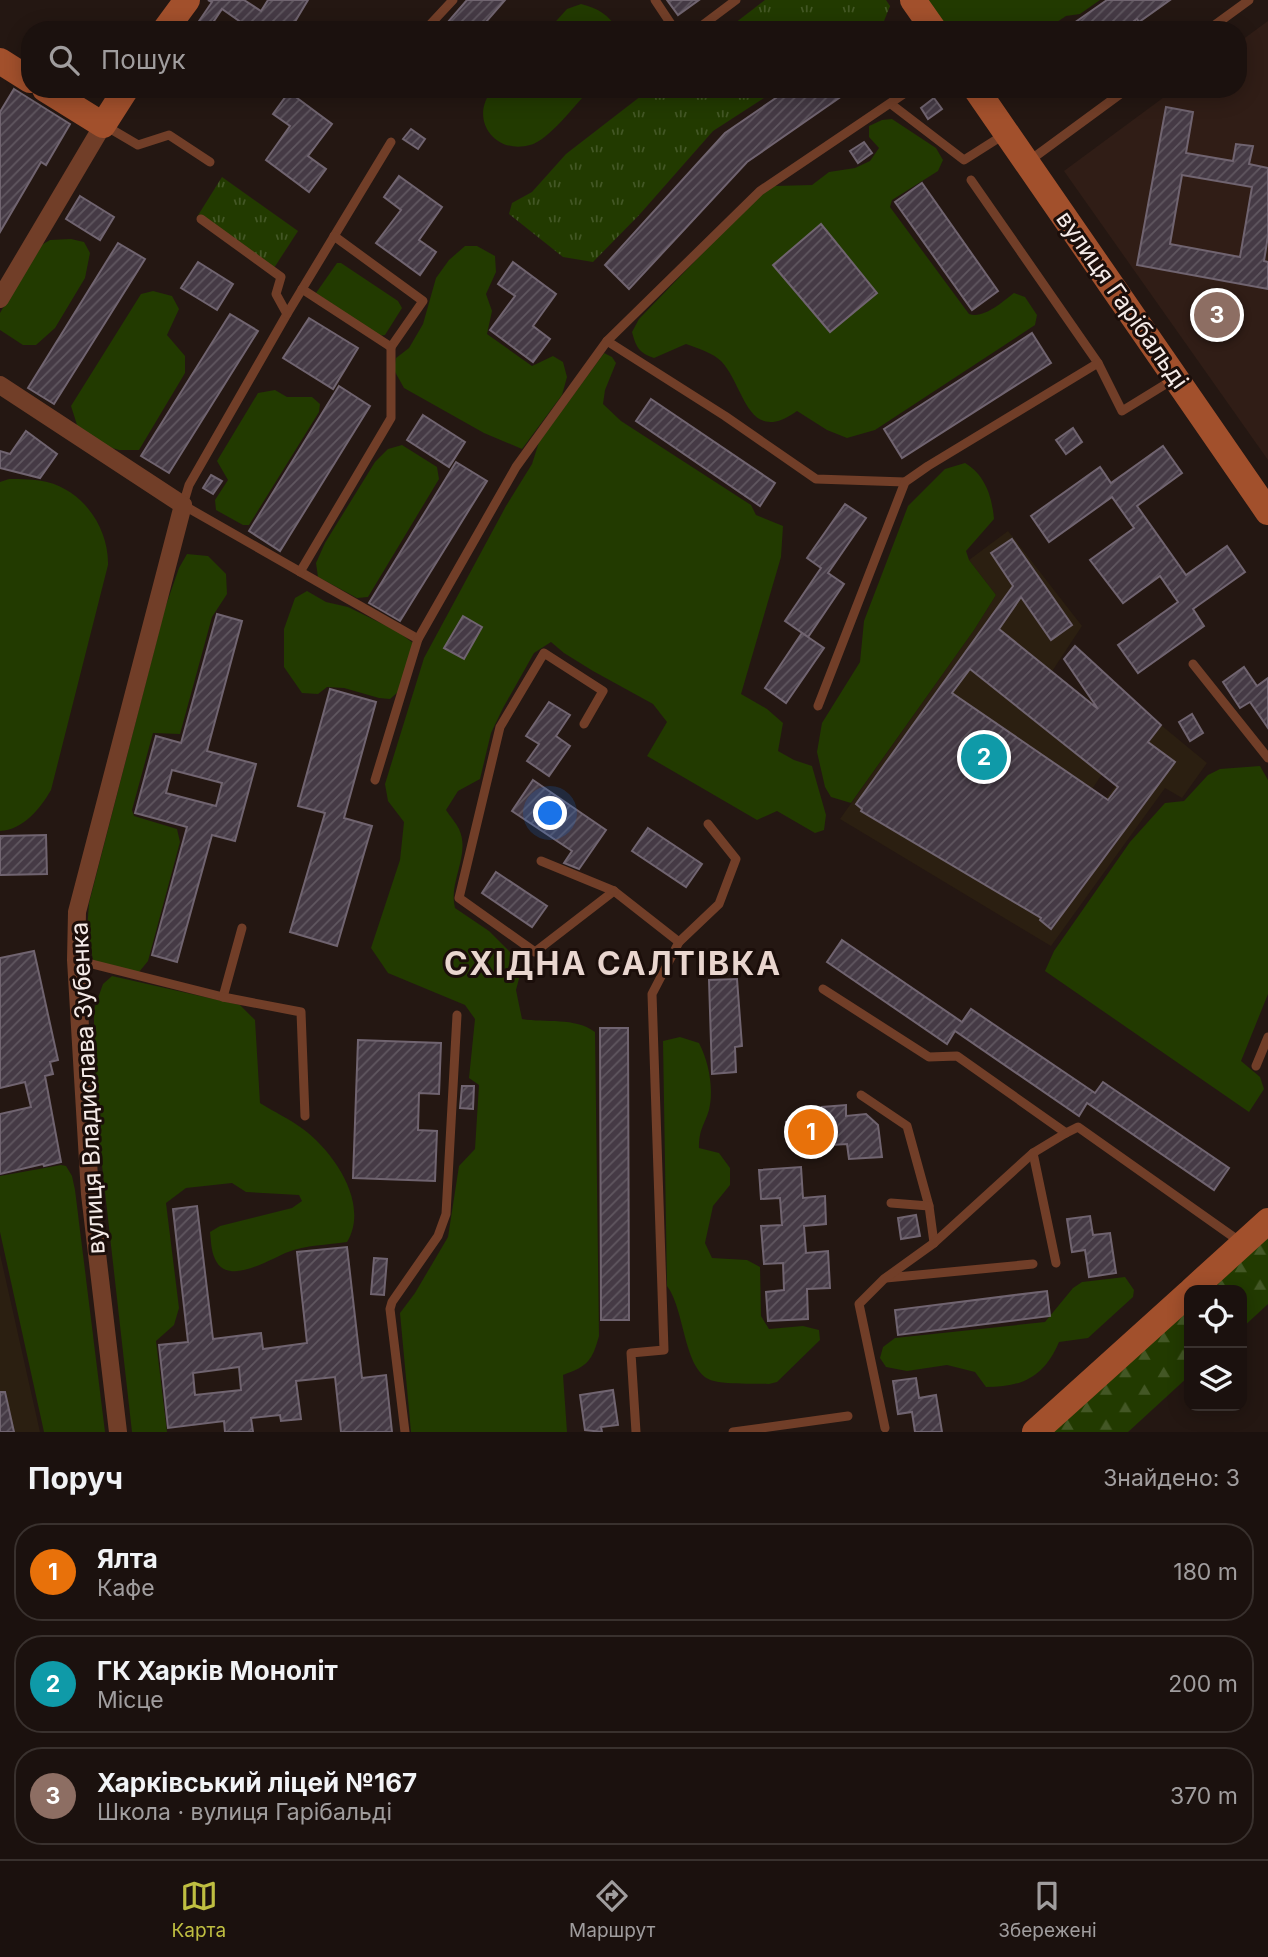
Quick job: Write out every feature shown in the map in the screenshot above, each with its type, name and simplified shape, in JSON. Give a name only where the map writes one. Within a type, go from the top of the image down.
[{"type":"street","points":[[172,21],[187,0]]},
{"type":"street","points":[[913,0],[928,21]]},
{"type":"street","points":[[0,61],[21,74]]},
{"type":"street","points":[[60,98],[103,125]]},
{"type":"street","points":[[0,299],[120,98]]},
{"type":"street","name":"вулиця Гарібальді","points":[[982,98],[1268,512]]},
{"type":"street","points":[[0,385],[183,505]]},
{"type":"street","name":"вулиця Владислава Зубенка","points":[[118,1432],[90,1194],[76,960],[77,912],[183,505]]},
{"type":"street","points":[[1198,1285],[1268,1221]]},
{"type":"street","points":[[1035,1432],[1184,1297]]},
{"type":"lane","points":[[433,21],[453,0]]},
{"type":"lane","points":[[655,0],[669,21]]},
{"type":"lane","points":[[708,21],[736,0]]},
{"type":"lane","points":[[1220,21],[1249,0]]},
{"type":"lane","points":[[375,780],[418,639],[520,460],[607,341],[760,191],[899,98]]},
{"type":"lane","points":[[1027,162],[1115,98]]},
{"type":"lane","points":[[891,104],[964,160],[1007,133]]},
{"type":"lane","points":[[103,125],[138,145],[169,135],[210,162]]},
{"type":"lane","points":[[391,142],[287,314],[189,485],[183,505],[418,639]]},
{"type":"lane","points":[[971,180],[1098,363],[1122,411],[1176,378]]},
{"type":"lane","points":[[201,219],[281,277],[276,294],[287,314]]},
{"type":"lane","points":[[300,572],[391,418],[391,347],[423,301],[334,236]]},
{"type":"lane","points":[[302,289],[391,347]]},
{"type":"lane","points":[[607,341],[725,416],[816,479],[905,482],[1098,363]]},
{"type":"lane","points":[[818,706],[905,482]]},
{"type":"lane","points":[[584,724],[603,691],[544,653],[500,727],[459,898],[535,952],[614,891]]},
{"type":"lane","points":[[1193,664],[1268,758]]},
{"type":"lane","points":[[636,1432],[631,1353],[664,1350],[652,994],[679,942],[719,904],[736,859],[708,824]]},
{"type":"lane","points":[[541,861],[614,891],[679,942]]},
{"type":"lane","points":[[223,997],[242,928]]},
{"type":"lane","points":[[76,960],[223,997],[301,1012],[305,1116]]},
{"type":"lane","points":[[823,989],[929,1057],[957,1056],[1066,1133]]},
{"type":"lane","points":[[405,1432],[390,1309],[392,1301],[438,1236],[446,1214],[457,1015]]},
{"type":"lane","points":[[1256,1066],[1268,1037]]},
{"type":"lane","points":[[861,1095],[907,1126],[929,1206],[934,1242]]},
{"type":"lane","points":[[885,1429],[859,1304],[884,1279],[934,1242],[1033,1153],[1066,1133],[1078,1127],[1243,1244]]},
{"type":"lane","points":[[1033,1153],[1056,1263]]},
{"type":"lane","points":[[891,1203],[929,1206]]},
{"type":"lane","points":[[884,1279],[1033,1264]]},
{"type":"lane","points":[[733,1432],[848,1416]]},
{"type":"shaded area","points":[[1268,21],[1268,460],[1064,171],[1163,98],[1247,98],[1247,36]]},
{"type":"shaded area","points":[[1008,531],[1082,626],[1045,682],[1124,742],[1092,789],[961,699],[912,773],[1058,863],[1161,725],[1207,763],[1182,798],[1165,788],[1051,946],[840,819],[996,595],[969,560]]},
{"type":"shaded area","points":[[0,1254],[40,1432],[0,1432]]},
{"type":"green space","points":[[765,0],[886,0],[890,6],[884,21],[738,21]]},
{"type":"green space","points":[[927,0],[1100,0],[1080,14],[1066,16],[1058,21],[942,21]]},
{"type":"green space","points":[[581,4],[593,8],[612,21],[556,21],[567,9]]},
{"type":"green space","points":[[582,98],[545,137],[530,145],[517,147],[506,145],[489,132],[484,122],[486,100]]},
{"type":"green space","points":[[638,98],[764,98],[713,131],[640,214],[593,262],[563,257],[509,214],[512,203],[532,192],[566,154]]},
{"type":"green space","points":[[892,119],[936,148],[943,160],[938,171],[892,200],[890,207],[969,314],[987,312],[1014,293],[1025,297],[1037,315],[1035,325],[875,430],[847,438],[827,430],[797,411],[780,420],[767,422],[757,418],[721,361],[705,351],[686,344],[654,358],[639,349],[632,332],[639,319],[756,198],[774,186],[812,185],[829,172],[855,168],[870,161],[879,148],[869,137],[869,126]]},
{"type":"green space","points":[[222,177],[298,231],[272,271],[197,217]]},
{"type":"green space","points":[[71,239],[84,242],[90,253],[85,278],[55,328],[36,345],[23,345],[0,330],[0,313],[38,247],[50,240]]},
{"type":"green space","points":[[465,246],[477,246],[495,256],[496,272],[486,294],[492,311],[487,334],[532,366],[553,356],[563,362],[567,377],[562,395],[522,449],[484,433],[404,388],[394,370],[396,358],[409,348],[423,324],[436,278],[449,260]]},
{"type":"green space","points":[[337,263],[341,263],[398,301],[402,308],[385,335],[379,336],[316,293]]},
{"type":"green space","points":[[153,291],[172,296],[179,309],[167,335],[185,356],[185,373],[139,450],[119,450],[105,446],[78,428],[71,406],[141,294]]},
{"type":"green space","points":[[604,353],[616,363],[605,390],[603,404],[621,421],[751,505],[756,515],[783,526],[781,557],[741,694],[767,709],[783,723],[778,751],[812,766],[826,815],[824,830],[815,833],[777,811],[757,820],[647,756],[667,722],[653,704],[593,671],[551,642],[534,653],[491,733],[480,779],[458,791],[446,810],[458,827],[462,839],[454,898],[455,908],[489,931],[519,961],[520,975],[516,990],[522,1019],[569,1022],[595,1032],[599,1336],[588,1361],[563,1375],[567,1432],[411,1432],[400,1313],[448,1237],[459,1166],[475,1149],[479,1085],[469,1078],[475,1019],[465,1005],[388,973],[371,948],[400,860],[404,822],[388,801],[385,784],[424,658],[506,506],[532,464],[539,442]]},
{"type":"green space","points":[[275,390],[287,397],[312,397],[320,404],[319,412],[249,525],[243,525],[216,510],[215,500],[228,480],[217,461],[258,393]]},
{"type":"green space","points":[[402,445],[437,467],[439,479],[368,597],[357,598],[318,577],[316,563],[325,543],[375,462],[388,449]]},
{"type":"green space","points":[[965,463],[978,474],[986,487],[994,519],[966,551],[969,560],[996,595],[851,803],[831,797],[825,787],[817,752],[822,723],[860,662],[864,621],[908,506],[945,469]]},
{"type":"green space","points":[[9,479],[47,482],[72,494],[83,503],[99,525],[108,565],[51,790],[42,804],[23,823],[0,831],[0,482]]},
{"type":"green space","points":[[187,554],[208,556],[226,574],[227,594],[212,617],[180,734],[153,733],[132,810],[134,816],[177,829],[180,842],[148,961],[139,972],[93,960],[87,930],[89,903],[165,608],[179,568]]},
{"type":"green space","points":[[307,591],[326,602],[348,607],[397,631],[413,643],[398,692],[390,699],[344,688],[327,687],[318,694],[302,693],[284,667],[284,629],[295,598]]},
{"type":"green space","points":[[1260,766],[1268,780],[1268,994],[1241,1061],[1260,1077],[1264,1089],[1249,1112],[1045,971],[1054,951],[1130,842],[1165,803],[1184,801],[1208,775],[1220,769]]},
{"type":"green space","points":[[112,976],[240,1005],[255,1020],[260,1103],[303,1129],[326,1151],[345,1180],[354,1212],[353,1227],[347,1242],[302,1248],[249,1269],[229,1271],[221,1267],[215,1259],[210,1232],[220,1226],[292,1208],[302,1201],[299,1195],[246,1192],[232,1183],[186,1188],[166,1203],[179,1308],[174,1325],[156,1341],[167,1432],[132,1432],[94,1094],[94,1009],[103,984]]},
{"type":"green space","points":[[680,1037],[699,1043],[710,1076],[709,1110],[701,1132],[699,1148],[719,1153],[730,1168],[730,1185],[713,1206],[705,1243],[712,1258],[747,1260],[760,1267],[761,1316],[769,1329],[803,1326],[819,1330],[820,1340],[777,1382],[727,1383],[704,1376],[696,1367],[678,1310],[667,1286],[663,1041]]},
{"type":"green space","points":[[66,1166],[72,1176],[75,1190],[105,1432],[44,1432],[0,1232],[0,1176]]},
{"type":"green space","points":[[1268,1238],[1268,1304],[1247,1323],[1247,1285],[1213,1285]]},
{"type":"green space","points":[[1125,1277],[1134,1290],[1133,1297],[1088,1338],[1059,1342],[1039,1372],[1021,1382],[986,1387],[975,1372],[947,1365],[907,1371],[886,1367],[880,1358],[883,1347],[895,1338],[1045,1322],[1073,1288],[1082,1282]]},
{"type":"green space","points":[[1184,1310],[1184,1381],[1128,1432],[1048,1432]]},
{"type":"building","points":[[208,0],[244,0],[261,11],[268,0],[308,0],[295,21],[239,21],[222,9],[214,21],[199,21],[212,2]]},
{"type":"building","points":[[467,0],[505,0],[487,21],[449,21]]},
{"type":"building","points":[[667,0],[699,0],[678,15]]},
{"type":"building","points":[[1107,0],[1170,0],[1140,21],[1077,21]]},
{"type":"building","points":[[14,89],[21,93],[21,98],[28,98],[70,124],[46,165],[41,162],[0,232],[0,112]]},
{"type":"building","points":[[285,98],[297,98],[332,124],[308,156],[326,169],[309,192],[266,160],[290,126],[273,114]]},
{"type":"building","points":[[776,98],[839,98],[747,162],[629,289],[605,265],[725,133]]},
{"type":"building","points":[[934,98],[942,109],[928,119],[921,108]]},
{"type":"building","points":[[1166,107],[1193,112],[1186,153],[1233,161],[1236,144],[1253,146],[1249,164],[1268,168],[1268,236],[1264,261],[1268,262],[1268,289],[1137,265]],"holes":[[[1182,175],[1252,187],[1240,257],[1170,244]]]},
{"type":"building","points":[[411,129],[425,139],[418,149],[403,139]]},
{"type":"building","points":[[864,142],[872,153],[858,163],[850,151]]},
{"type":"building","points":[[399,176],[442,207],[419,240],[436,252],[420,275],[376,243],[401,210],[384,197]]},
{"type":"building","points":[[922,183],[998,291],[972,310],[895,202]]},
{"type":"building","points":[[80,196],[114,217],[100,240],[66,219]]},
{"type":"building","points":[[821,224],[877,293],[830,332],[773,265]]},
{"type":"building","points":[[118,243],[145,259],[54,404],[28,388]]},
{"type":"building","points":[[198,262],[233,284],[217,310],[181,288]]},
{"type":"building","points":[[513,262],[556,294],[533,326],[550,339],[533,362],[490,330],[515,296],[498,284]]},
{"type":"building","points":[[230,314],[258,331],[169,473],[141,456]]},
{"type":"building","points":[[309,318],[358,348],[333,389],[283,358]]},
{"type":"building","points":[[1032,333],[1051,363],[902,458],[884,429]]},
{"type":"building","points":[[339,386],[370,406],[280,551],[249,531]]},
{"type":"building","points":[[651,399],[775,483],[760,506],[636,421]]},
{"type":"building","points":[[423,415],[465,442],[449,467],[407,440]]},
{"type":"building","points":[[1073,428],[1082,442],[1066,454],[1056,440]]},
{"type":"building","points":[[26,431],[57,454],[40,478],[0,468],[0,451],[10,454]]},
{"type":"building","points":[[1163,446],[1182,473],[1137,506],[1186,575],[1227,546],[1245,572],[1193,609],[1204,626],[1138,673],[1118,645],[1178,602],[1160,576],[1123,603],[1090,560],[1134,528],[1112,497],[1049,542],[1031,516],[1100,467],[1111,483]]},
{"type":"building","points":[[456,462],[487,481],[400,621],[369,603]]},
{"type":"building","points":[[211,475],[222,481],[213,494],[203,488]]},
{"type":"building","points":[[845,504],[866,518],[828,573],[844,584],[808,637],[785,621],[821,568],[807,558]]},
{"type":"building","points":[[1012,539],[1072,625],[1051,640],[1021,597],[999,629],[1098,709],[1064,659],[1075,646],[1161,725],[1148,742],[1175,762],[1051,929],[1041,918],[861,811],[856,804],[1013,586],[991,553]],"holes":[[[970,669],[1118,787],[1108,800],[952,693]]]},
{"type":"building","points":[[217,614],[242,621],[207,751],[256,764],[235,841],[212,835],[177,962],[152,955],[187,827],[135,813],[156,736],[181,743]],"holes":[[[172,770],[222,783],[216,806],[166,793]]]},
{"type":"building","points":[[463,616],[482,627],[464,659],[444,648]]},
{"type":"building","points":[[802,633],[824,648],[786,703],[765,688]]},
{"type":"building","points":[[1244,667],[1257,686],[1268,678],[1268,728],[1250,702],[1240,708],[1223,682]]},
{"type":"building","points":[[330,689],[376,702],[344,818],[372,826],[337,946],[290,932],[325,813],[298,806]]},
{"type":"building","points":[[549,702],[570,715],[556,736],[570,746],[549,776],[527,761],[539,744],[526,736]]},
{"type":"building","points":[[1192,714],[1203,733],[1190,741],[1179,722]]},
{"type":"building","points":[[533,780],[606,830],[579,869],[564,863],[572,851],[512,811]]},
{"type":"building","points":[[648,828],[702,864],[686,887],[632,851]]},
{"type":"building","points":[[46,835],[47,874],[0,875],[0,836]]},
{"type":"building","points":[[496,872],[547,906],[532,927],[482,893]]},
{"type":"building","points":[[842,940],[962,1022],[971,1009],[1095,1093],[1103,1082],[1229,1168],[1214,1190],[1087,1103],[1079,1116],[955,1031],[947,1044],[827,962]]},
{"type":"building","points":[[34,951],[58,1060],[50,1062],[53,1074],[45,1076],[61,1162],[0,1174],[0,1114],[31,1107],[25,1082],[0,1088],[0,958]]},
{"type":"building","points":[[737,979],[742,1046],[735,1047],[736,1072],[712,1074],[709,980]]},
{"type":"building","points":[[600,1028],[628,1028],[629,1320],[601,1320]]},
{"type":"building","points":[[358,1040],[441,1043],[439,1094],[419,1093],[418,1130],[437,1131],[435,1181],[353,1178]]},
{"type":"building","points":[[462,1086],[474,1086],[473,1109],[460,1108]]},
{"type":"building","points":[[846,1105],[846,1116],[866,1114],[878,1125],[882,1157],[849,1159],[847,1144],[800,1147],[799,1139],[788,1140],[786,1122],[823,1119],[822,1107]]},
{"type":"building","points":[[801,1167],[803,1198],[825,1196],[826,1224],[804,1226],[806,1253],[828,1251],[830,1288],[807,1289],[808,1319],[768,1321],[766,1292],[784,1290],[783,1263],[764,1264],[761,1226],[782,1225],[780,1198],[761,1199],[759,1170]]},
{"type":"building","points":[[197,1206],[213,1339],[261,1333],[263,1349],[307,1343],[297,1252],[347,1247],[362,1378],[386,1375],[392,1432],[341,1432],[335,1377],[296,1381],[301,1419],[281,1421],[280,1415],[251,1418],[253,1432],[225,1432],[224,1421],[168,1428],[159,1345],[188,1342],[173,1209]],"holes":[[[239,1367],[241,1390],[195,1395],[193,1373]]]},
{"type":"building","points":[[916,1215],[920,1236],[901,1239],[898,1218]]},
{"type":"building","points":[[1090,1216],[1093,1235],[1110,1233],[1116,1273],[1089,1277],[1085,1250],[1072,1252],[1067,1219]]},
{"type":"building","points":[[374,1258],[387,1259],[384,1295],[371,1294]]},
{"type":"building","points":[[1047,1291],[1050,1316],[898,1335],[895,1310]]},
{"type":"building","points":[[916,1378],[919,1398],[936,1395],[942,1432],[915,1432],[912,1412],[898,1414],[893,1381]]},
{"type":"building","points":[[613,1390],[618,1425],[601,1427],[602,1432],[585,1430],[580,1395]]},
{"type":"building","points":[[0,1392],[5,1392],[14,1432],[0,1432]]},
{"type":"place","name":"Харківський ліцей №167","points":[[1217,315]]},
{"type":"place","name":"ГК Харків Моноліт","points":[[984,757]]},
{"type":"place","name":"Ялта","points":[[811,1132]]},
{"type":"district","name":"СХІДНА САЛТІВКА","points":[[613,964]]}]
